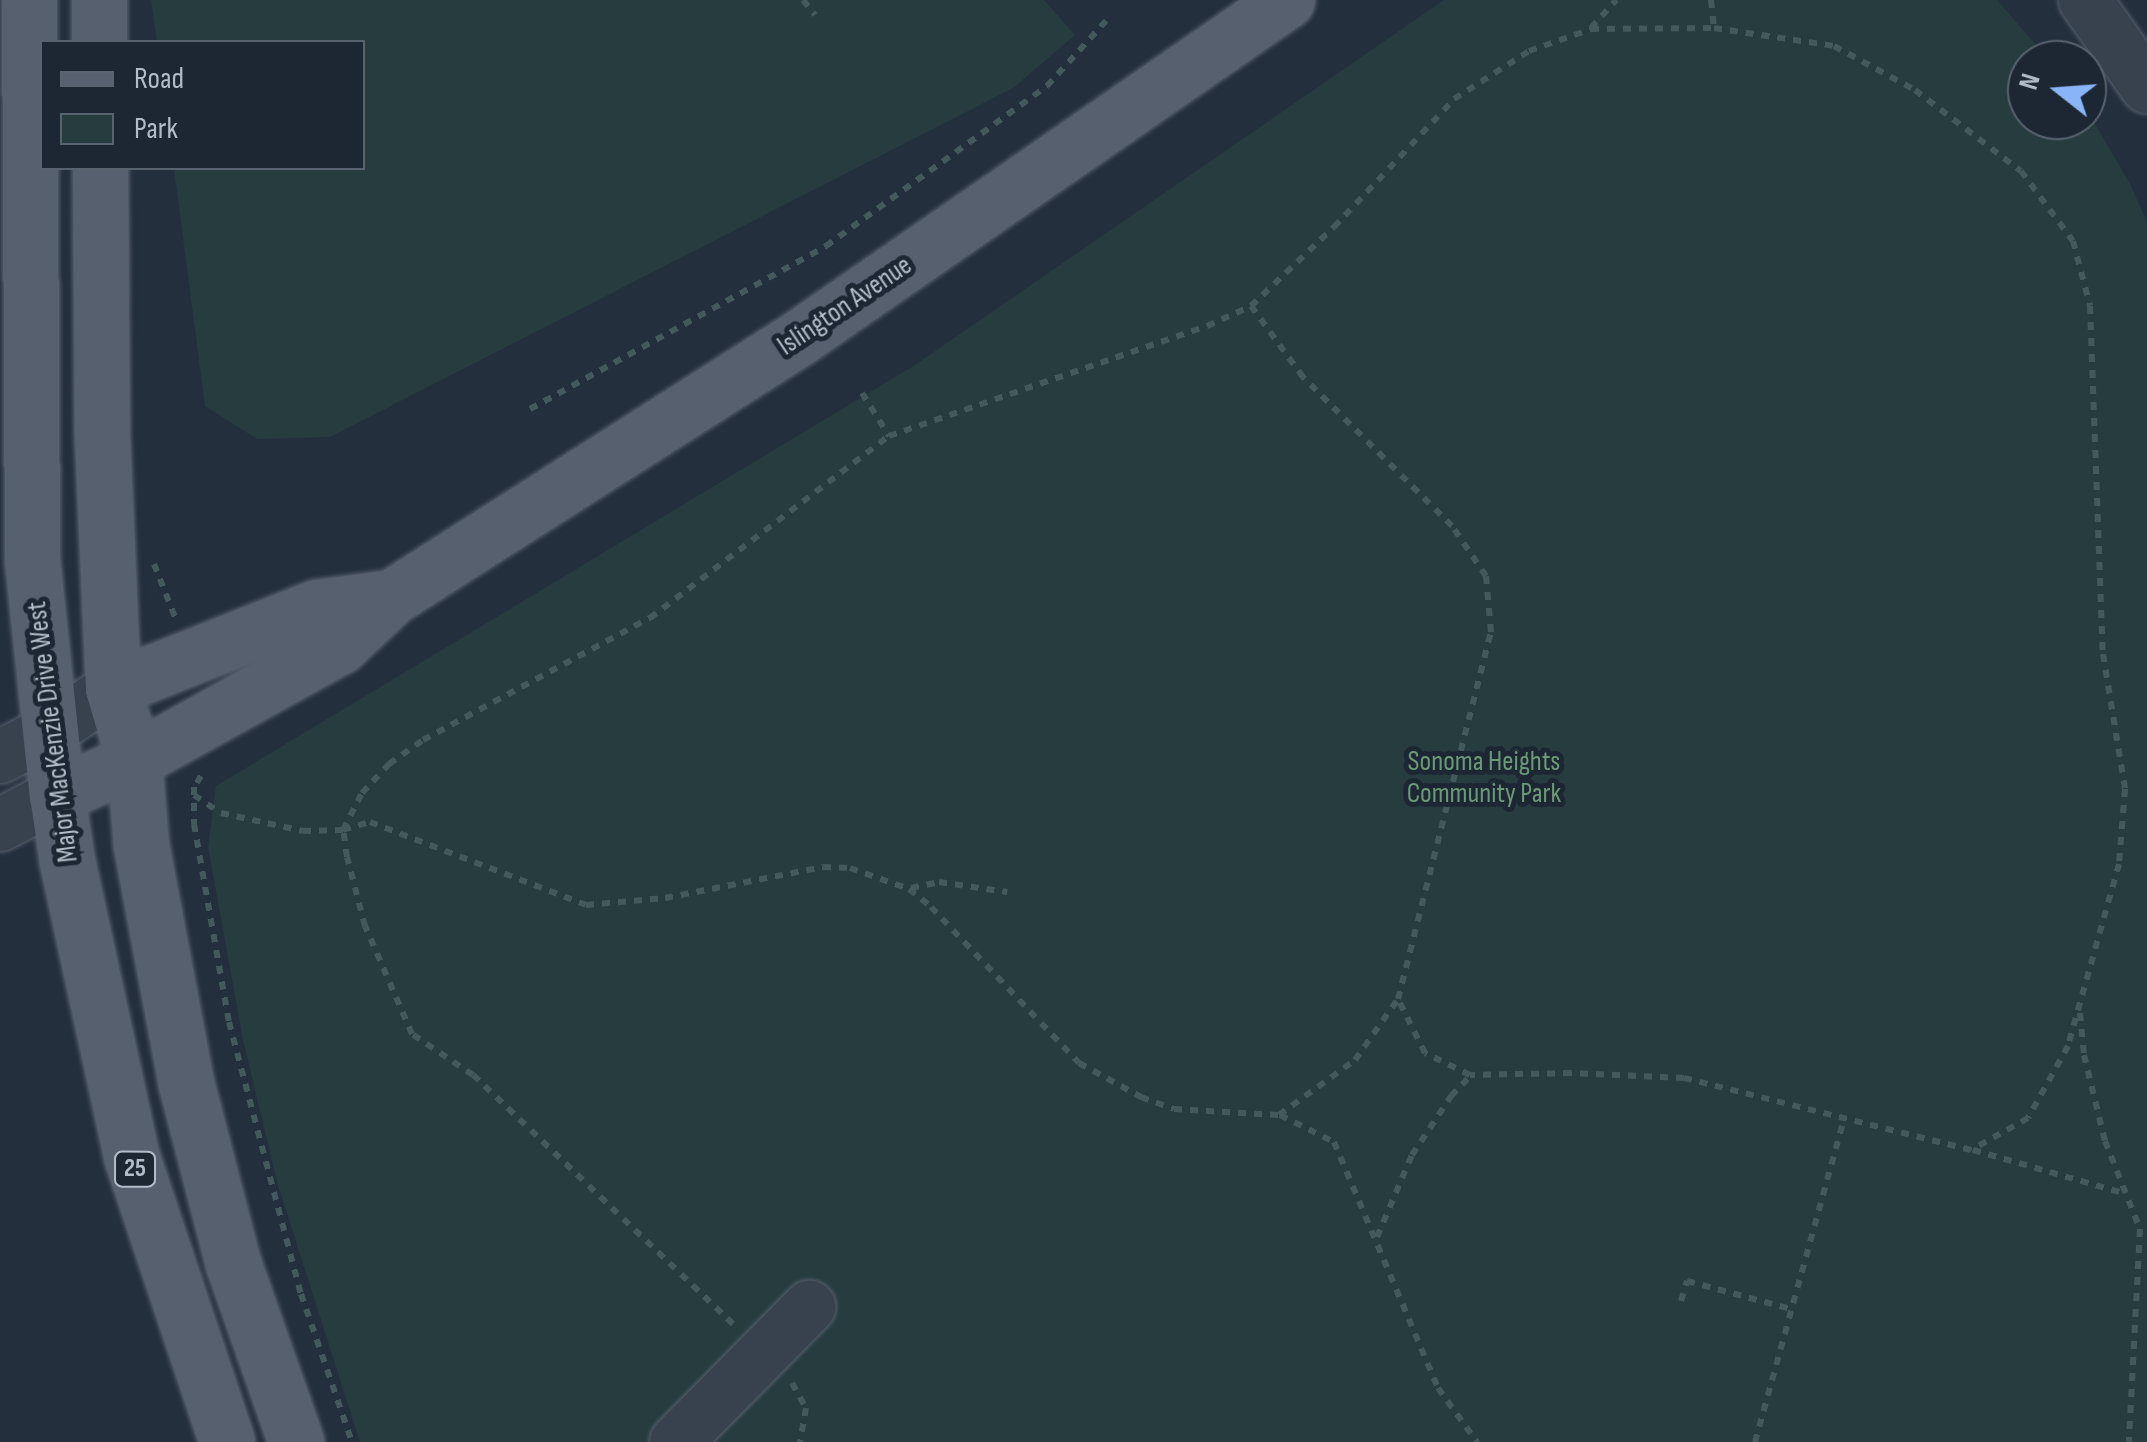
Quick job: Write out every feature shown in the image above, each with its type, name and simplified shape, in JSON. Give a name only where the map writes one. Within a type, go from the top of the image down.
[{"type":"main road","name":"Major MacKenzie Drive West","points":[[29,0],[32,559],[66,862],[132,1158],[226,1442]]},
{"type":"main road","points":[[99,0],[99,40]]},
{"type":"main road","name":"Islington Avenue","points":[[57,796],[134,760],[340,646],[392,597],[816,326],[1287,0]]},
{"type":"main road","points":[[100,170],[102,436],[114,688],[134,760],[141,845],[195,1119],[232,1263],[296,1442]]},
{"type":"main road","name":"Islington Avenue","points":[[114,688],[317,607],[392,597]]},
{"type":"street","points":[[2085,0],[2147,86]]},
{"type":"street","name":"Islington Avenue","points":[[0,756],[50,731],[114,688]]},
{"type":"street","name":"Islington Avenue","points":[[0,824],[57,796]]},
{"type":"street","points":[[676,1442],[809,1307]]},
{"type":"path","points":[[802,0],[815,14]]},
{"type":"path","points":[[1590,29],[1616,0]]},
{"type":"path","points":[[1711,0],[1714,28]]},
{"type":"path","points":[[530,409],[826,246],[1047,86],[1106,20]]},
{"type":"path","points":[[734,1325],[474,1075],[412,1034],[364,926],[343,830],[362,793],[389,764],[423,740],[650,618],[889,436],[1206,326],[1250,306],[1334,227],[1454,99],[1529,50],[1590,29],[1714,28],[1834,46],[1915,90],[2021,171],[2073,241],[2090,306],[2103,654],[2125,789],[2120,864],[2068,1046],[2028,1118],[1972,1150]]},
{"type":"path","points":[[1250,306],[1302,377],[1452,526],[1486,576],[1491,632],[1398,999],[1355,1060],[1279,1115]]},
{"type":"path","points":[[862,393],[889,436]]},
{"type":"path","points":[[204,772],[194,795],[194,824],[229,1022],[301,1294],[352,1442]]},
{"type":"path","points":[[194,795],[221,813],[303,831],[343,830],[370,822],[586,905],[665,898],[823,867],[850,868],[910,889],[1079,1063],[1140,1098],[1174,1109],[1279,1115],[1334,1142],[1438,1388],[1477,1442]]},
{"type":"path","points":[[910,889],[938,882],[1006,892]]},
{"type":"path","points":[[1398,999],[1425,1053],[1470,1076],[1571,1073],[1684,1078],[1972,1150],[2126,1194]]},
{"type":"path","points":[[2079,1006],[2084,1055],[2106,1141],[2140,1229],[2129,1442]]},
{"type":"path","points":[[1376,1238],[1412,1156],[1451,1096],[1470,1076]]},
{"type":"path","points":[[1755,1442],[1844,1118]]},
{"type":"path","points":[[1681,1301],[1686,1281],[1792,1309]]},
{"type":"path","points":[[785,1376],[806,1408],[800,1442]]},
{"type":"green space","points":[[151,0],[1044,0],[1075,35],[1013,88],[330,437],[257,439],[205,406],[174,170],[365,170],[365,40],[157,40]]},
{"type":"green space","name":"Sonoma Heights Community Park","points":[[1444,0],[1997,0],[2032,40],[2007,40],[2007,140],[2104,140],[2147,222],[2147,1442],[360,1442],[277,1182],[243,1040],[208,847],[216,786],[915,365]]}]
